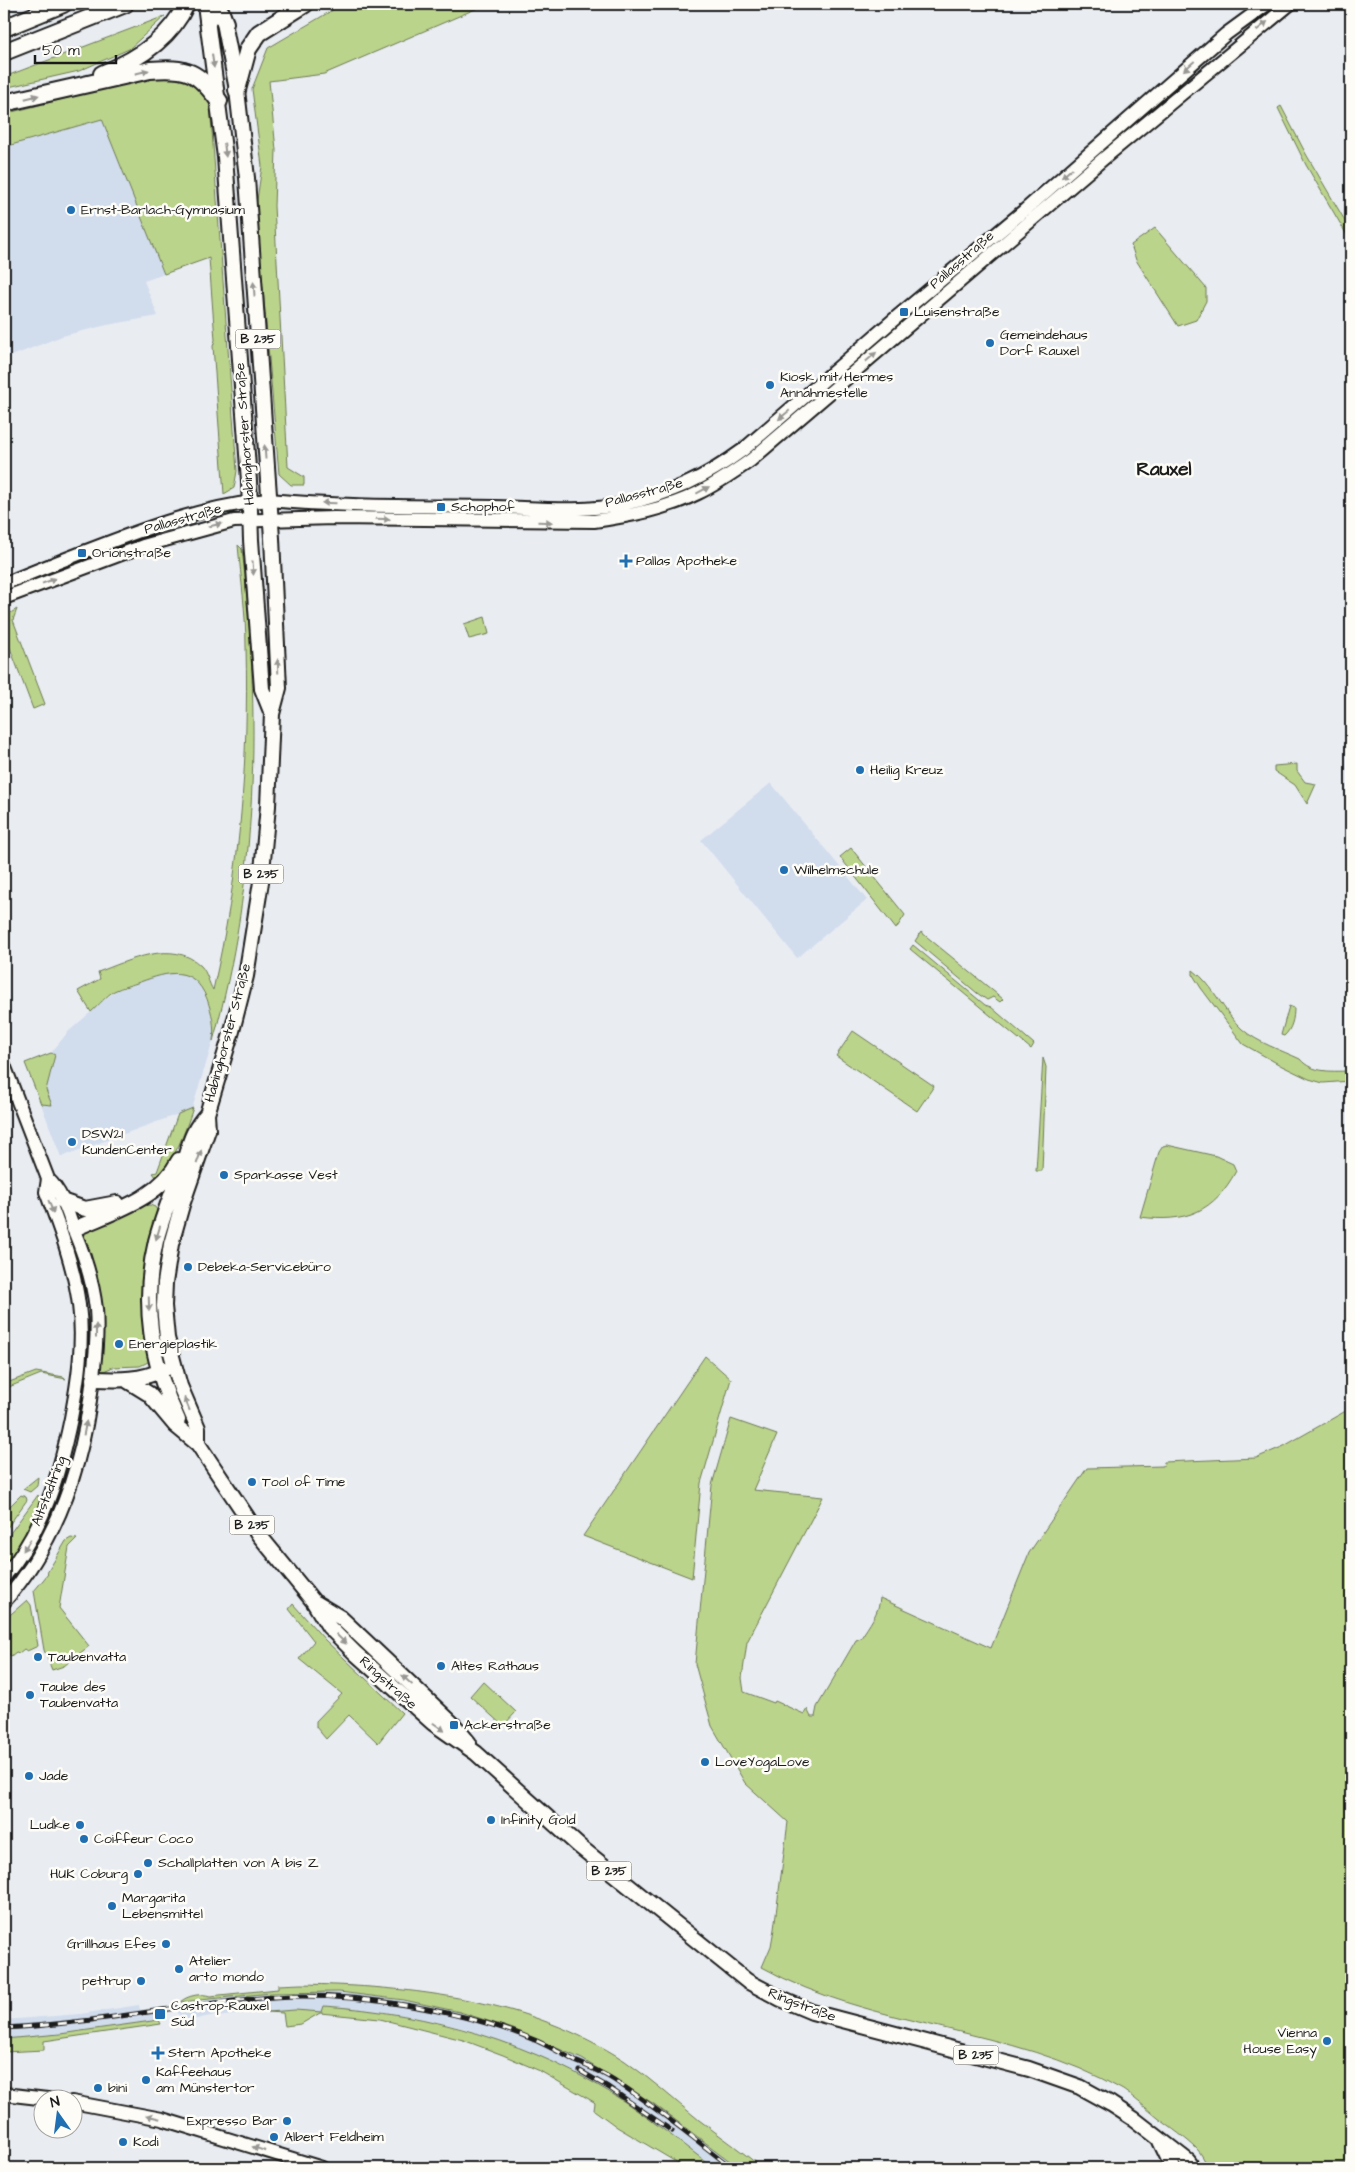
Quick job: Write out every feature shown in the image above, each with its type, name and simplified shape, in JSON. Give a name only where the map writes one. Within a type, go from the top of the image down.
[{"type":"highway","points":[[4,28],[63,4]]},
{"type":"highway","points":[[4,52],[126,4]]},
{"type":"highway","points":[[207,4],[208,21]]},
{"type":"highway","points":[[219,4],[225,23]]},
{"type":"highway","points":[[237,90],[248,49],[259,33],[304,4]]},
{"type":"highway","points":[[60,90],[120,67],[150,48],[166,35],[183,10]]},
{"type":"highway","points":[[4,103],[150,70],[170,68],[187,71],[203,80],[219,101]]},
{"type":"main road","name":"Pallasstraße","points":[[4,584],[172,518],[250,502],[269,500],[441,507],[593,508],[622,504],[655,496],[688,484],[717,469],[743,450],[898,316],[1025,210],[1226,34],[1267,4]]},
{"type":"main road","name":"Pallasstraße","points":[[4,598],[143,546],[229,521],[271,518],[572,522],[625,516],[696,494],[724,479],[750,460],[1060,194],[1290,4]]},
{"type":"main road","name":"Habinghorster Straße","points":[[208,21],[226,157],[262,689],[272,714]]},
{"type":"main road","name":"Habinghorster Straße","points":[[167,1264],[177,1222],[208,1130],[207,1114],[246,976],[261,882],[268,806],[272,714],[278,688],[271,518],[247,178],[237,90],[225,23]]},
{"type":"main road","points":[[4,1065],[48,1180],[57,1188],[62,1201],[68,1232]]},
{"type":"main road","name":"Habinghorster Straße","points":[[153,1256],[165,1210],[186,1159],[187,1149],[196,1125],[207,1114]]},
{"type":"main road","name":"B 235","points":[[68,1232],[126,1208],[146,1195],[164,1181],[187,1149]]},
{"type":"main road","points":[[48,1180],[46,1192],[68,1232]]},
{"type":"main road","points":[[146,1195],[157,1202],[177,1222]]},
{"type":"main road","name":"B 235","points":[[62,1201],[85,1209],[93,1209],[146,1195]]},
{"type":"main road","name":"Altstadtring","points":[[4,1577],[30,1540],[48,1503],[63,1456],[78,1376],[80,1306],[72,1267],[68,1232]]},
{"type":"main road","name":"Altstadtring","points":[[4,1602],[37,1556],[55,1524],[74,1475],[83,1439],[93,1379],[97,1330],[96,1309],[88,1268],[68,1232]]},
{"type":"main road","name":"Ringstraße","points":[[153,1256],[149,1288],[152,1346],[165,1391],[185,1434],[198,1444],[259,1535],[313,1601],[340,1618],[454,1725],[476,1753],[612,1873],[747,1981],[764,1991],[812,2012],[1029,2069],[1080,2087],[1111,2104],[1159,2138],[1188,2161],[1193,2168]]},
{"type":"main road","name":"Ringstraße","points":[[167,1264],[164,1306],[167,1338],[173,1364],[198,1428],[198,1444]]},
{"type":"main road","name":"B 235","points":[[93,1379],[128,1381],[146,1377],[173,1364]]},
{"type":"main road","points":[[78,1376],[93,1379]]},
{"type":"main road","name":"B 235","points":[[128,1381],[149,1394],[175,1426],[185,1434]]},
{"type":"main road","points":[[4,2094],[32,2097]]},
{"type":"main road","points":[[82,2103],[162,2119],[322,2168]]},
{"type":"main road","name":"Ringstraße","points":[[1159,2138],[1173,2168]]},
{"type":"shaded area","name":"Ernst-Barlach-Gymnasium","points":[[102,119],[164,274],[144,281],[158,316],[107,325],[62,336],[4,359],[4,147]]},
{"type":"shaded area","name":"Wilhelmschule","points":[[771,783],[867,900],[797,958],[701,840]]},
{"type":"shaded area","points":[[180,972],[192,978],[200,986],[209,1006],[214,1027],[213,1041],[192,1109],[61,1157],[41,1104],[51,1105],[46,1090],[55,1055],[51,1053],[68,1032],[115,991],[163,974]]},
{"type":"shaded area","points":[[296,1991],[359,1994],[421,2003],[460,2012],[513,2029],[582,2059],[633,2090],[739,2168],[714,2168],[613,2095],[532,2053],[466,2029],[385,2013],[324,2006],[322,2012],[268,2011],[216,2017],[215,2015],[182,2022],[175,2005],[238,1996]]},
{"type":"shaded area","points":[[139,2005],[140,2010],[155,2008],[159,2020],[60,2034],[4,2039],[4,2020],[80,2014]]},
{"type":"green space","points":[[343,4],[487,4],[324,74],[269,81],[276,150],[274,206],[288,467],[304,477],[304,485],[291,485],[279,474],[256,207],[262,166],[252,89],[268,48]]},
{"type":"green space","points":[[165,16],[129,49],[79,71],[4,88],[4,77]]},
{"type":"green space","points":[[154,76],[190,78],[207,95],[210,104],[237,471],[234,488],[224,494],[213,346],[215,340],[209,258],[164,274],[102,119],[4,147],[4,114]]},
{"type":"green space","points":[[1281,106],[1306,154],[1351,231],[1351,242],[1306,165],[1278,108]]},
{"type":"green space","points":[[1155,228],[1206,288],[1206,301],[1196,320],[1178,326],[1136,260],[1131,245]]},
{"type":"green space","points":[[238,545],[242,549],[252,672],[252,796],[239,920],[228,981],[213,1041],[213,1020],[207,999],[195,980],[187,976],[170,974],[120,988],[111,993],[91,1012],[78,991],[100,979],[98,972],[136,958],[164,953],[190,958],[201,966],[213,990],[230,905],[244,777],[247,690],[246,634]]},
{"type":"green space","points":[[17,609],[13,620],[45,704],[33,709],[4,632],[4,617]]},
{"type":"green space","points":[[485,617],[489,634],[469,639],[464,624]]},
{"type":"green space","points":[[1297,764],[1297,771],[1305,782],[1316,784],[1307,804],[1295,785],[1274,771],[1274,766]]},
{"type":"green space","points":[[851,848],[905,915],[896,929],[840,857]]},
{"type":"green space","points":[[921,932],[1003,999],[1000,1002],[993,997],[987,1000],[977,993],[915,941]]},
{"type":"green space","points":[[913,945],[1034,1044],[1031,1049],[910,949]]},
{"type":"green space","points":[[1193,970],[1207,983],[1229,1015],[1248,1034],[1300,1059],[1311,1067],[1324,1071],[1351,1071],[1351,1081],[1323,1083],[1309,1079],[1243,1044],[1201,988],[1193,975]]},
{"type":"green space","points":[[1289,1006],[1294,1008],[1293,1019],[1291,1027],[1284,1036],[1281,1035]]},
{"type":"green space","points":[[853,1031],[934,1086],[917,1111],[836,1056]]},
{"type":"green space","points":[[51,1053],[55,1055],[46,1090],[52,1105],[41,1104],[25,1063]]},
{"type":"green space","points":[[1043,1058],[1046,1067],[1042,1171],[1036,1171]]},
{"type":"green space","points":[[193,1108],[174,1154],[157,1178],[153,1173],[157,1172],[178,1114]]},
{"type":"green space","points":[[1167,1145],[1216,1156],[1233,1164],[1236,1171],[1218,1196],[1197,1212],[1171,1218],[1140,1217],[1159,1152],[1163,1146]]},
{"type":"green space","points":[[150,1205],[155,1207],[157,1215],[144,1266],[142,1307],[150,1361],[140,1366],[113,1367],[99,1373],[97,1278],[81,1233],[142,1206]]},
{"type":"green space","points":[[705,1356],[731,1379],[701,1483],[692,1578],[583,1536]]},
{"type":"green space","points":[[36,1372],[66,1379],[41,1374],[4,1389],[4,1384]]},
{"type":"green space","points":[[1351,1408],[1351,2162],[1335,2168],[1209,2168],[1193,2145],[1132,2096],[1080,2069],[1035,2052],[989,2039],[850,2004],[805,1988],[762,1967],[771,1946],[788,1822],[745,1783],[712,1726],[695,1664],[712,1485],[731,1419],[777,1435],[753,1490],[823,1497],[747,1642],[742,1678],[744,1692],[774,1703],[775,1701],[804,1714],[807,1709],[811,1717],[815,1717],[817,1707],[856,1640],[861,1638],[873,1619],[878,1609],[880,1598],[991,1648],[1029,1553],[1087,1468],[1163,1466],[1164,1462],[1256,1458],[1284,1446]]},
{"type":"green space","points":[[38,1477],[37,1486],[30,1492],[23,1489]]},
{"type":"green space","points":[[21,1495],[26,1497],[27,1500],[4,1532],[4,1512]]},
{"type":"green space","points":[[38,1495],[39,1502],[33,1521],[4,1568],[4,1554],[11,1532]]},
{"type":"green space","points":[[71,1538],[77,1539],[69,1547],[59,1608],[89,1646],[64,1666],[52,1670],[44,1650],[34,1591],[48,1574],[66,1541]]},
{"type":"green space","points":[[27,1600],[31,1605],[38,1646],[27,1651],[24,1649],[11,1656],[4,1650],[4,1620]]},
{"type":"green space","points":[[293,1604],[325,1640],[402,1713],[378,1743],[349,1715],[326,1739],[316,1727],[316,1721],[342,1694],[299,1659],[314,1641],[289,1609]]},
{"type":"green space","points":[[483,1681],[516,1712],[503,1726],[470,1696]]},
{"type":"green space","points":[[301,1984],[385,1988],[427,1993],[469,2000],[510,2010],[550,2023],[588,2040],[625,2061],[762,2168],[739,2168],[654,2104],[582,2059],[513,2029],[460,2012],[404,2000],[339,1992],[271,1993],[180,2002],[195,1995],[210,1996],[278,1989],[278,1985]]},
{"type":"green space","points":[[324,2006],[364,2010],[442,2024],[519,2048],[591,2081],[659,2126],[714,2168],[686,2168],[617,2127],[594,2110],[594,2102],[540,2071],[463,2040],[380,2019],[320,2013],[301,2024],[285,2026],[283,2013],[268,2012],[295,2010],[322,2012]]},
{"type":"green space","points":[[159,2020],[161,2024],[44,2041],[44,2050],[4,2052],[4,2039],[60,2034]]},
{"type":"railway","points":[[4,2028],[38,2026],[274,1997],[339,1997],[408,2005],[476,2020],[508,2030],[537,2041],[596,2070],[632,2092],[732,2168]]},
{"type":"railway","points":[[580,2071],[608,2087],[672,2131]]},
{"type":"place","name":"Ernst-Barlach-Gymnasium","points":[[71,210]]},
{"type":"place","name":"Luisenstraße","points":[[904,312]]},
{"type":"place","name":"Gemeindehaus Dorf Rauxel","points":[[990,343]]},
{"type":"place","name":"Kiosk mit Hermes Annahmestelle","points":[[770,385]]},
{"type":"place","name":"Schophof","points":[[441,507]]},
{"type":"place","name":"Orionstraße","points":[[82,553]]},
{"type":"place","name":"Pallas Apotheke","points":[[626,561]]},
{"type":"place","name":"Heilig Kreuz","points":[[860,770]]},
{"type":"place","name":"Wilhelmschule","points":[[784,870]]},
{"type":"place","name":"DSW21 KundenCenter","points":[[72,1142]]},
{"type":"place","name":"Sparkasse Vest","points":[[224,1175]]},
{"type":"place","name":"Debeka-Servicebüro","points":[[188,1267]]},
{"type":"place","name":"Energieplastik","points":[[119,1344]]},
{"type":"place","name":"Tool of Time","points":[[252,1482]]},
{"type":"place","name":"Taubenvatta","points":[[38,1657]]},
{"type":"place","name":"Altes Rathaus","points":[[441,1666]]},
{"type":"place","name":"Taube des Taubenvatta","points":[[30,1695]]},
{"type":"place","name":"Ackerstraße","points":[[454,1725]]},
{"type":"place","name":"LoveYogaLove","points":[[705,1762]]},
{"type":"place","name":"Jade","points":[[29,1776]]},
{"type":"place","name":"Infinity Gold","points":[[491,1820]]},
{"type":"place","name":"Ludke","points":[[80,1825]]},
{"type":"place","name":"Coiffeur Coco","points":[[84,1839]]},
{"type":"place","name":"Schallplatten von A bis Z","points":[[148,1863]]},
{"type":"place","name":"HUK Coburg","points":[[138,1874]]},
{"type":"place","name":"Margarita Lebensmittel","points":[[112,1906]]},
{"type":"place","name":"Grillhaus Efes","points":[[166,1944]]},
{"type":"place","name":"Atelier arto mondo","points":[[179,1969]]},
{"type":"place","name":"pettrup","points":[[141,1981]]},
{"type":"place","name":"Castrop-Rauxel Süd","points":[[160,2014]]},
{"type":"place","name":"Vienna House Easy","points":[[1327,2041]]},
{"type":"place","name":"Stern Apotheke","points":[[158,2053]]},
{"type":"place","name":"Kaffeehaus am Münstertor","points":[[146,2080]]},
{"type":"place","name":"bini","points":[[98,2088]]},
{"type":"place","name":"Expresso Bar","points":[[287,2121]]},
{"type":"place","name":"Albert Feldheim","points":[[274,2137]]},
{"type":"place","name":"Kodi","points":[[123,2142]]},
{"type":"district","name":"Rauxel","points":[[1164,469]]}]
